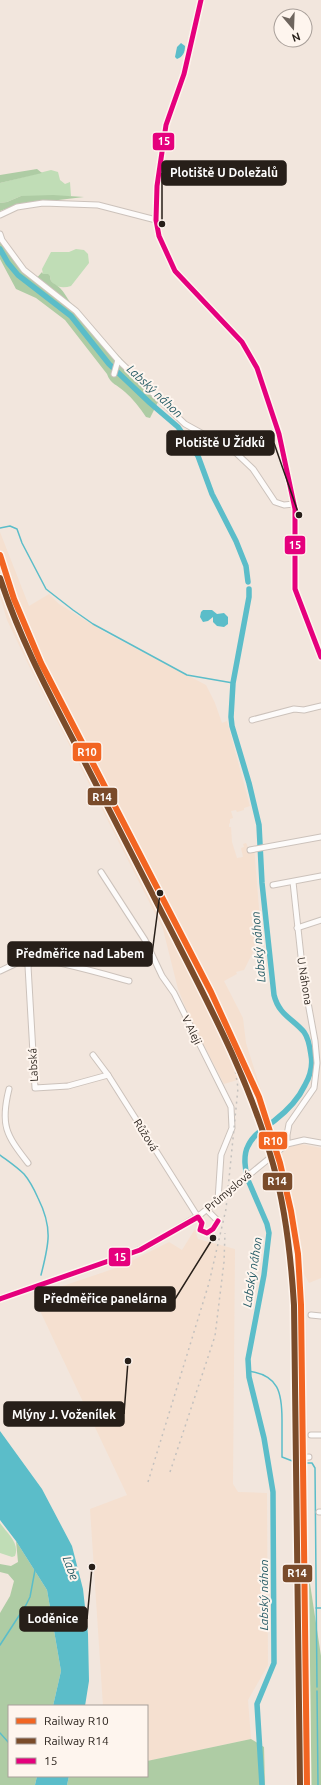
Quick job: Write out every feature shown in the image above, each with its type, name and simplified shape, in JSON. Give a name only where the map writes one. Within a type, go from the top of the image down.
[{"type":"street","points":[[201,0],[184,74],[166,125],[157,186],[156,220],[159,236],[174,271],[242,342],[257,368],[279,434],[294,504],[294,589],[321,657]]},
{"type":"street","points":[[0,214],[17,207],[43,203],[98,205],[156,220]]},
{"type":"street","points":[[0,234],[2,240],[24,270],[76,311],[118,362],[185,424],[234,451],[253,469],[274,502],[284,505],[294,504]]},
{"type":"street","points":[[114,374],[118,362]]},
{"type":"street","points":[[252,720],[294,709],[304,710],[321,706]]},
{"type":"street","points":[[250,850],[321,837]]},
{"type":"street","name":"V Aleji","points":[[101,872],[145,940],[162,976],[174,993],[231,1106],[232,1128],[221,1155],[218,1200]]},
{"type":"street","points":[[273,885],[321,876]]},
{"type":"street","name":"U Náhona","points":[[287,1144],[289,1124],[314,1088],[317,1063],[315,1041],[303,975],[293,882]]},
{"type":"street","points":[[297,928],[321,920]]},
{"type":"street","points":[[0,971],[19,962],[29,965],[33,961],[39,960],[68,965],[129,981]]},
{"type":"street","name":"Labská","points":[[29,965],[35,1088],[68,1086],[91,1081],[108,1075]]},
{"type":"street","name":"Růžová","points":[[93,1055],[108,1075],[198,1217]]},
{"type":"street","points":[[9,1089],[3,1112],[3,1120],[9,1140],[28,1163]]},
{"type":"street","name":"Průmyslová","points":[[0,1299],[140,1250],[198,1217],[242,1179],[287,1144],[304,1140],[321,1143]]},
{"type":"street","points":[[207,1210],[218,1221]]},
{"type":"street","points":[[311,1315],[321,1316]]},
{"type":"street","points":[[310,1435],[321,1434]]},
{"type":"street","points":[[296,1462],[297,1458],[309,1457]]},
{"type":"shaded area","points":[[0,532],[29,606],[49,594],[59,604],[106,633],[206,685],[215,703],[222,723],[227,721],[250,806],[237,812],[236,810],[231,811],[233,818],[230,819],[229,827],[231,827],[232,842],[237,858],[243,857],[241,848],[244,847],[243,844],[246,843],[248,847],[254,846],[261,933],[259,934],[259,944],[254,945],[255,948],[244,970],[236,972],[237,974],[224,981],[243,1018],[246,1043],[281,1152],[289,1147],[301,1144],[321,1148],[321,1278],[309,1283],[304,1274],[306,1305],[311,1785],[303,1785],[296,1292],[291,1233],[282,1188],[255,1099],[244,1078],[224,1084],[189,1016],[178,989],[163,929],[7,620],[0,596]]},
{"type":"shaded area","points":[[195,1229],[198,1239],[235,1249],[233,1484],[238,1492],[267,1493],[268,1665],[248,1700],[251,1739],[148,1761],[148,1705],[103,1705],[90,1509],[127,1495],[33,1296],[119,1267],[169,1242],[182,1250]]},
{"type":"green space","points":[[37,169],[42,173],[0,183],[0,175]]},
{"type":"green space","points":[[51,170],[58,172],[60,180],[65,184],[70,182],[71,196],[21,196],[7,202],[0,203],[0,183]]},
{"type":"green space","points":[[53,195],[84,197],[16,205],[0,211],[0,203],[7,202],[21,196]]},
{"type":"green space","points":[[0,240],[16,262],[35,280],[42,272],[43,274],[48,274],[50,276],[52,282],[58,286],[70,302],[159,400],[150,418],[146,417],[131,398],[110,380],[65,320],[36,298],[16,289],[0,259]]},
{"type":"green space","points":[[76,249],[84,250],[88,254],[89,263],[71,286],[60,287],[54,285],[50,276],[43,274],[42,269],[51,252],[69,252]]},
{"type":"green space","points":[[0,1523],[14,1542],[16,1547],[15,1556],[12,1557],[0,1553]]},
{"type":"green space","points":[[16,1541],[47,1590],[61,1671],[53,1705],[8,1705],[8,1777],[37,1777],[35,1785],[0,1785],[0,1613],[10,1596],[14,1581],[8,1574],[0,1572],[0,1564],[11,1566],[18,1562]]},
{"type":"green space","points":[[309,1577],[321,1656],[321,1785],[311,1785]]},
{"type":"green space","points":[[251,1739],[264,1747],[265,1785],[67,1785],[69,1777],[148,1777],[148,1761]]},
{"type":"water","points":[[181,43],[185,46],[185,50],[182,56],[177,59],[175,57],[177,47]]},
{"type":"water","points":[[203,610],[212,610],[217,614],[224,613],[228,617],[228,624],[224,627],[217,626],[213,622],[213,617],[208,621],[203,622],[200,617]]},
{"type":"water","name":"Labe","points":[[0,1431],[42,1489],[72,1546],[83,1589],[88,1634],[89,1681],[85,1705],[53,1705],[61,1671],[47,1590],[16,1541],[0,1520]]},
{"type":"water","points":[[37,1777],[69,1777],[67,1785],[35,1785]]},
{"type":"waterway","name":"Labský náhon","points":[[0,249],[8,263],[18,275],[71,316],[109,364],[178,427],[198,456],[212,494],[236,541],[246,566],[248,582]]},
{"type":"waterway","points":[[0,528],[10,526],[17,529],[22,543],[46,589],[93,624],[187,675],[233,683]]},
{"type":"waterway","name":"Labský náhon","points":[[249,589],[249,597],[233,683],[231,717],[232,726],[249,783],[259,825],[262,883],[274,995],[276,1002],[286,1016],[306,1035],[310,1046],[312,1059],[311,1070],[299,1096],[292,1105],[253,1138],[246,1150],[245,1158],[245,1168],[248,1180],[267,1224],[269,1233],[264,1275],[248,1359],[249,1377],[264,1438],[273,1492],[274,1663],[257,1704],[262,1785]]},
{"type":"waterway","points":[[0,1155],[24,1174],[33,1188],[43,1209],[48,1227],[48,1245],[41,1275]]},
{"type":"waterway","points":[[248,1371],[258,1373],[266,1377],[277,1387],[282,1410],[282,1457],[295,1462]]},
{"type":"waterway","points":[[299,1463],[312,1463],[315,1468],[317,1687]]},
{"type":"waterway","points":[[0,1645],[30,1597],[35,1570]]},
{"type":"waterway","points":[[316,1608],[321,1608]]},
{"type":"waterway","points":[[317,1691],[318,1785]]},
{"type":"waterway","points":[[0,1733],[8,1742]]},
{"type":"railway","points":[[148,1482],[209,1283],[226,1209],[238,1088],[234,1062],[224,1035],[212,1010]]},
{"type":"railway","points":[[170,1472],[215,1336],[224,1262],[225,1233]]},
{"type":"rail line","name":"R10","points":[[0,555],[14,599],[41,663],[211,992],[259,1097],[280,1163],[291,1211],[298,1254],[301,1305],[307,1785]]},
{"type":"rail line","name":"R14","points":[[0,578],[17,624],[58,712],[189,966],[230,1049],[254,1106],[278,1181],[287,1234],[294,1305],[300,1785]]},
{"type":"transit line","name":"15","points":[[201,0],[184,74],[166,125],[157,186],[156,220],[159,236],[175,271],[242,342],[257,368],[279,434],[295,509],[295,589],[321,657]]},
{"type":"transit line","name":"15","points":[[0,1299],[140,1250],[198,1217],[202,1223],[200,1230],[207,1233],[213,1229],[218,1221]]},
{"type":"place","name":"Plotiště U Doležalů","points":[[162,224]]},
{"type":"place","name":"Plotiště U Žídků","points":[[299,515]]},
{"type":"place","name":"Předměřice nad Labem","points":[[160,893]]},
{"type":"place","name":"Předměřice panelárna","points":[[213,1238]]},
{"type":"place","name":"Mlýny J. Voženílek","points":[[128,1361]]},
{"type":"place","name":"Loděnice","points":[[92,1567]]}]
